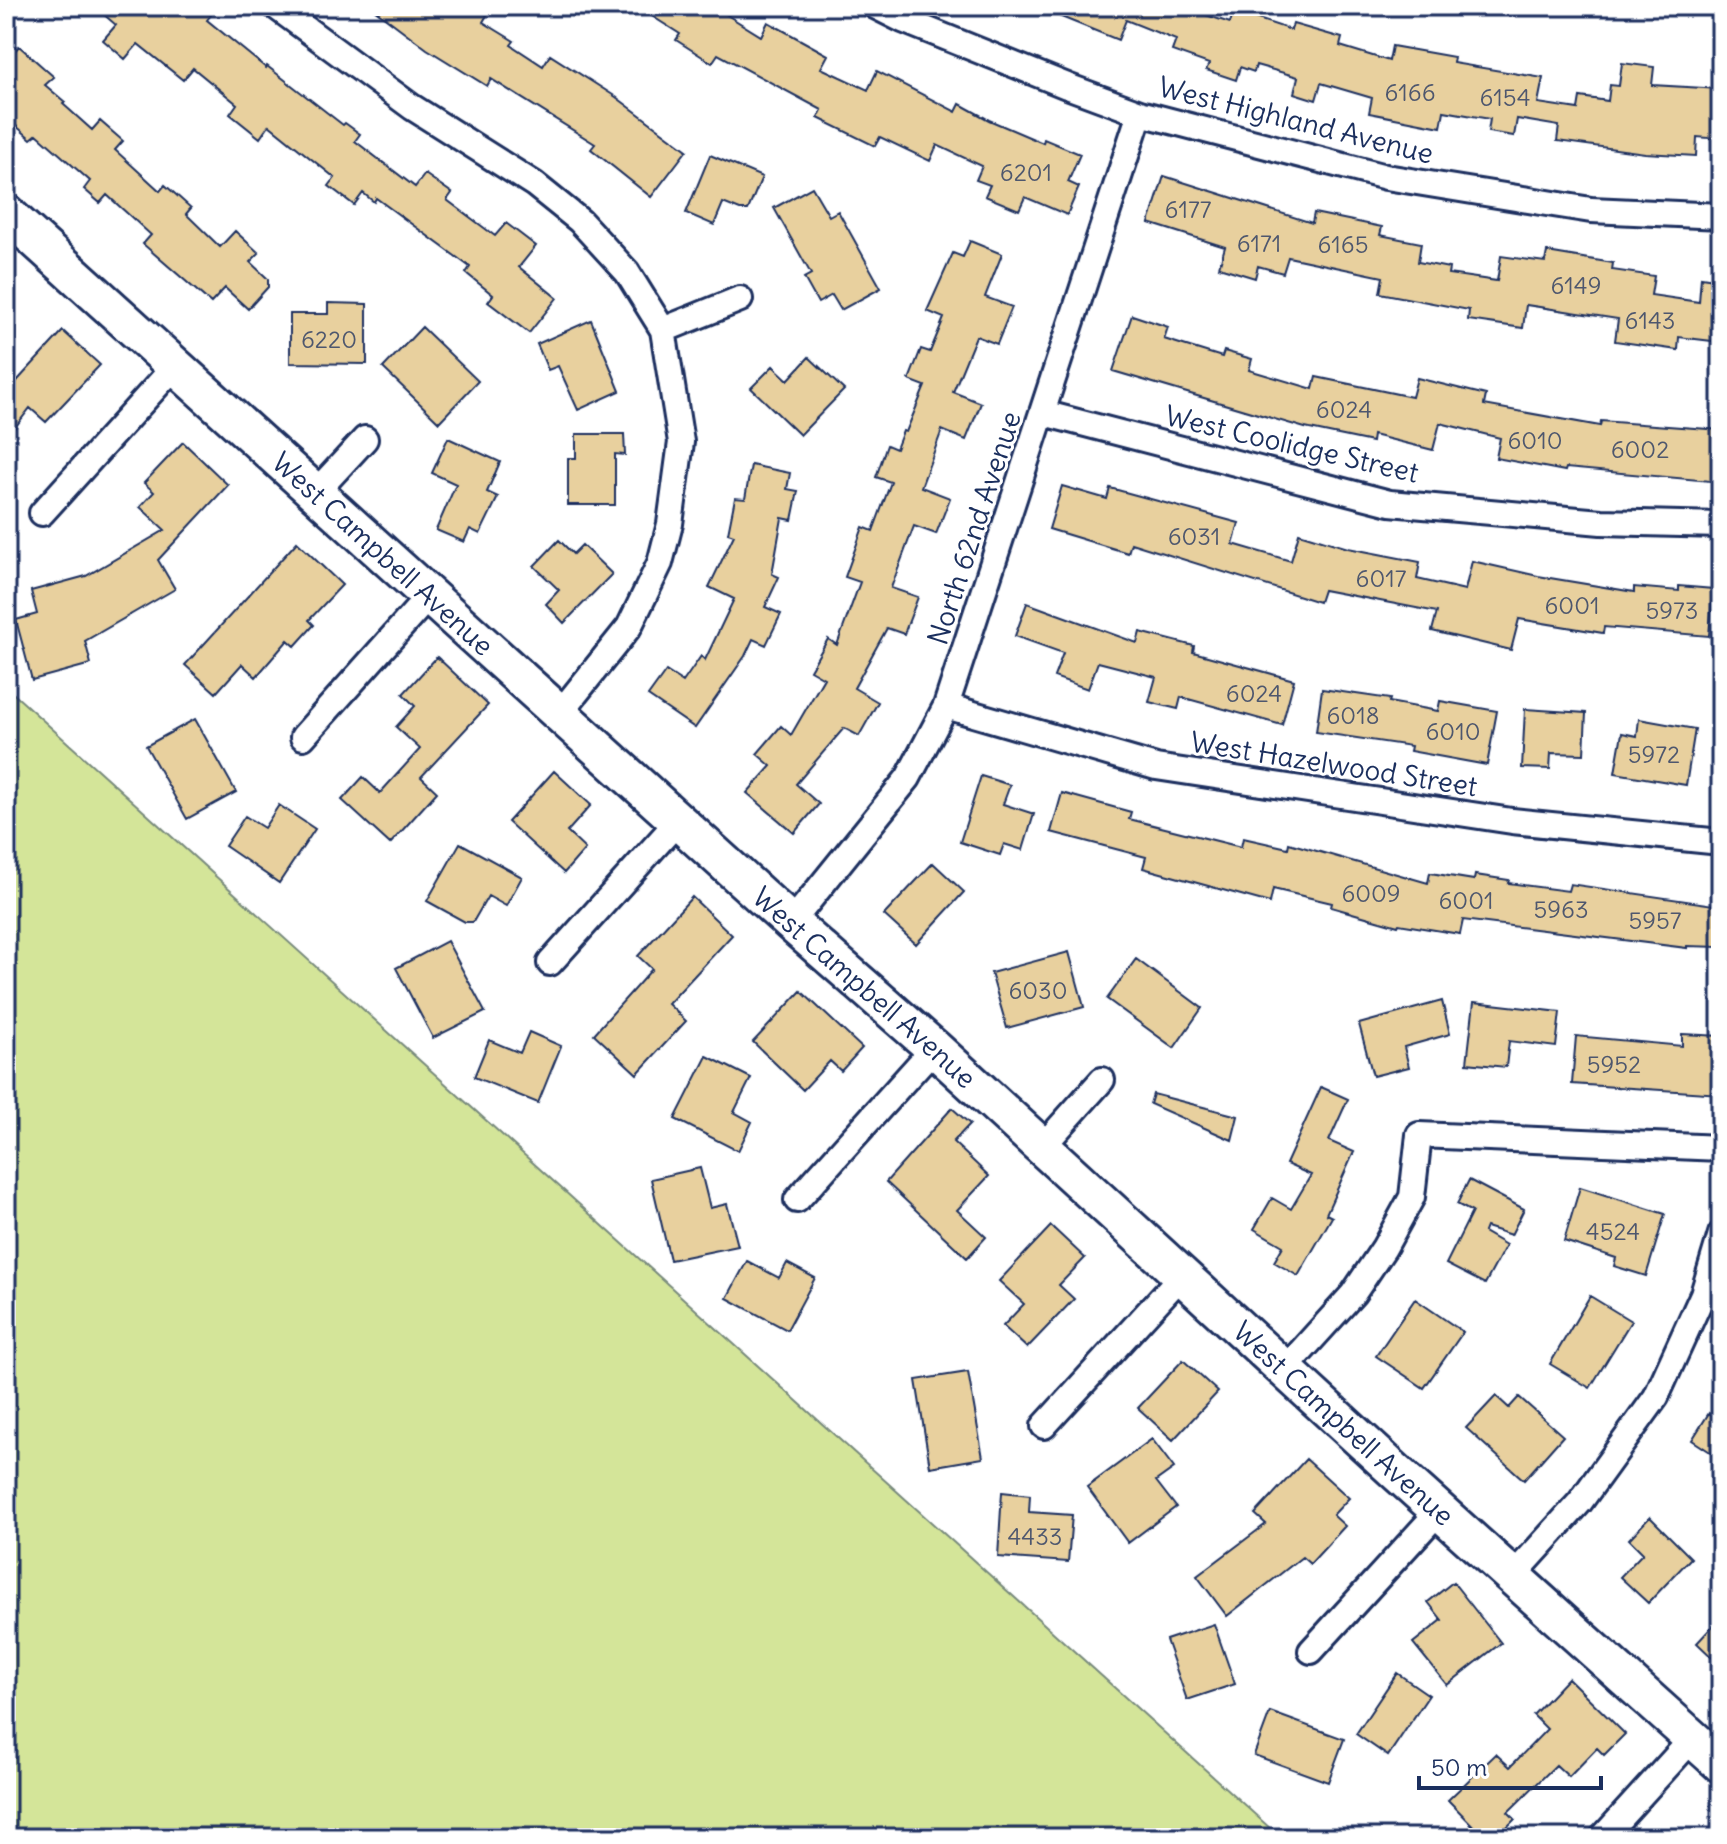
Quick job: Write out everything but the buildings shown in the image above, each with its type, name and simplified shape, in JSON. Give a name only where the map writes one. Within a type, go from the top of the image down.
[{"type":"street","points":[[275,6],[412,107],[534,184],[580,221],[627,272],[663,330],[681,442],[670,524],[660,563],[629,627],[560,713]]},
{"type":"street","name":"West Highland Avenue","points":[[875,6],[903,20],[1140,113],[1386,177],[1591,210],[1721,216]]},
{"type":"street","name":"North 62nd Avenue","points":[[791,923],[908,778],[946,706],[1140,113]]},
{"type":"street","name":"West Campbell Avenue","points":[[6,213],[791,923],[934,1048],[1721,1764]]},
{"type":"street","points":[[663,330],[740,299]]},
{"type":"street","points":[[42,513],[175,366]]},
{"type":"street","name":"West Coolidge Street","points":[[1043,413],[1390,503],[1601,522],[1721,525]]},
{"type":"street","points":[[316,492],[365,439]]},
{"type":"street","points":[[303,737],[429,596]]},
{"type":"street","name":"West Hazelwood Street","points":[[946,706],[1156,767],[1512,821],[1721,842]]},
{"type":"street","points":[[550,963],[678,821]]},
{"type":"street","points":[[797,1200],[934,1048]]},
{"type":"street","points":[[1042,1147],[1102,1080]]},
{"type":"street","points":[[1285,1369],[1353,1294],[1384,1248],[1412,1197],[1419,1135],[1721,1148]]},
{"type":"street","points":[[1513,1576],[1580,1502],[1656,1397],[1703,1294],[1721,1234]]},
{"type":"street","points":[[1044,1426],[1182,1275]]},
{"type":"street","points":[[1311,1651],[1440,1510]]},
{"type":"street","points":[[1602,1838],[1693,1738]]},
{"type":"green space","points":[[6,687],[1281,1838],[6,1838]]}]
